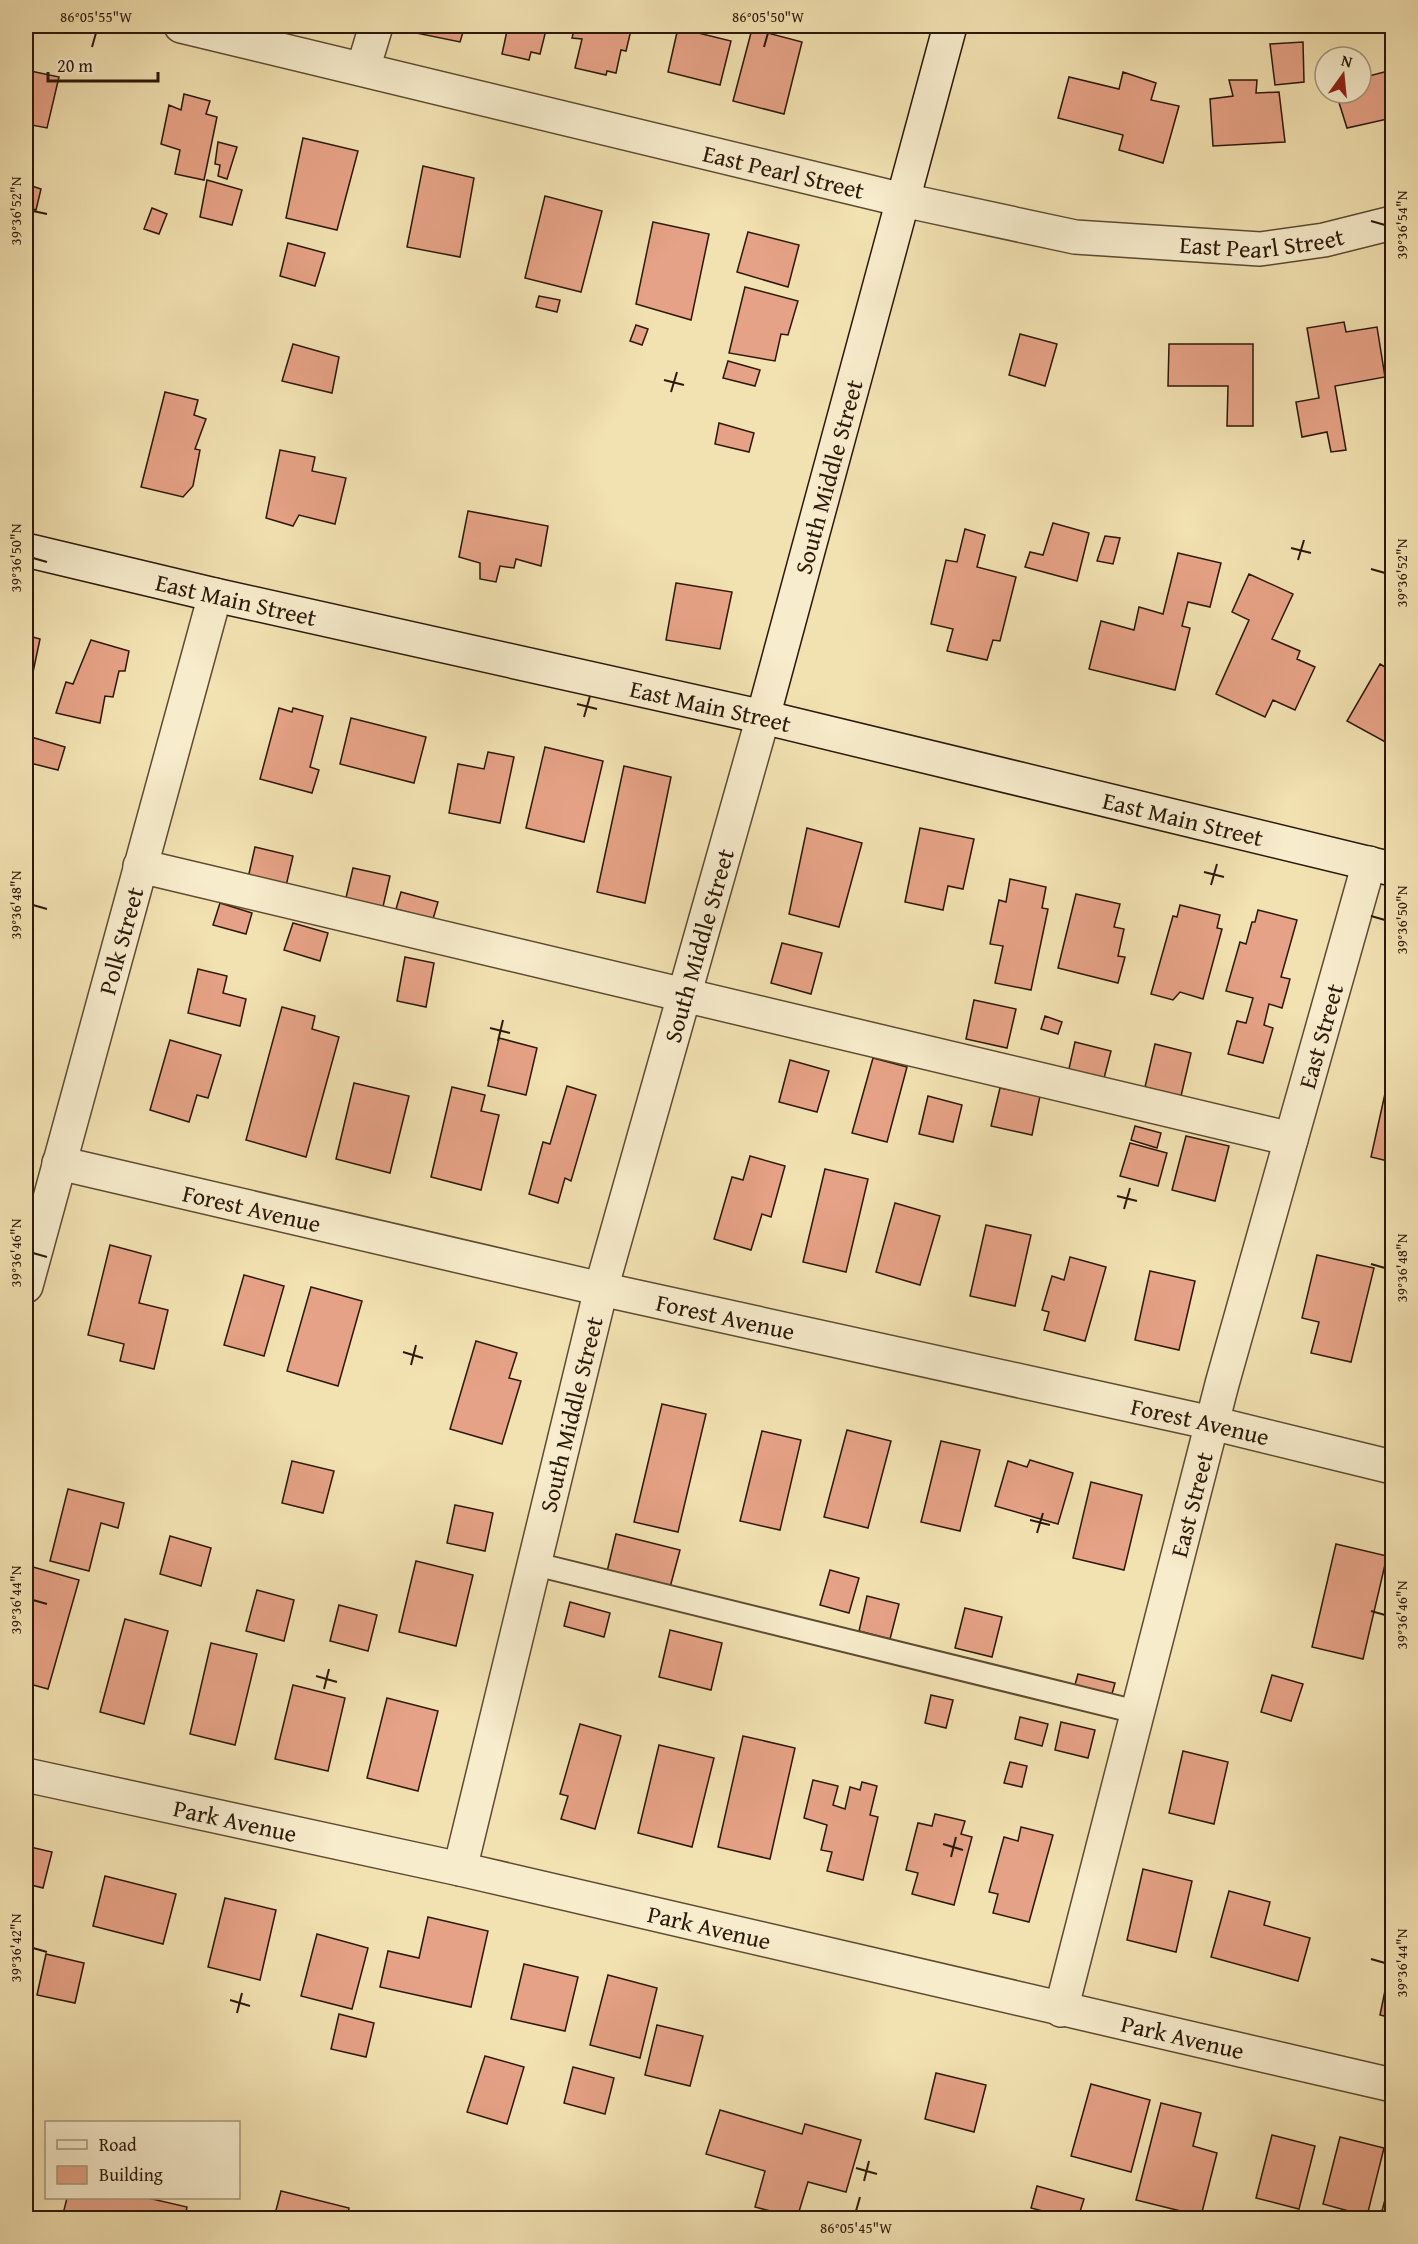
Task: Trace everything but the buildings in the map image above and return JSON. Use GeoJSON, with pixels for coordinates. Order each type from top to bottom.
{"type":"FeatureCollection","features":[{"type":"Feature","properties":{"kind":"street","name":"East Pearl Street"},"geometry":{"type":"LineString","coordinates":[[181,26],[903,200],[1075,237],[1260,249],[1324,240],[1392,223]]}},
{"type":"Feature","properties":{"kind":"street"},"geometry":{"type":"LineString","coordinates":[[363,69],[376,26]]}},
{"type":"Feature","properties":{"kind":"street","name":"South Middle Street"},"geometry":{"type":"LineString","coordinates":[[460,1869],[602,1289],[763,717],[950,26]]}},
{"type":"Feature","properties":{"kind":"street","name":"East Main Street"},"geometry":{"type":"LineString","coordinates":[[26,550],[214,595],[763,717],[1381,866]]}},
{"type":"Feature","properties":{"kind":"street","name":"Polk Street"},"geometry":{"type":"LineString","coordinates":[[26,1286],[214,595]]}},
{"type":"Feature","properties":{"kind":"street"},"geometry":{"type":"LineString","coordinates":[[140,866],[1291,1139]]}},
{"type":"Feature","properties":{"kind":"street","name":"East Street"},"geometry":{"type":"LineString","coordinates":[[1061,2010],[1212,1424],[1291,1139],[1381,866]]}},
{"type":"Feature","properties":{"kind":"street","name":"Forest Avenue"},"geometry":{"type":"LineString","coordinates":[[59,1163],[602,1289],[1212,1424],[1392,1467]]}},
{"type":"Feature","properties":{"kind":"street","name":"Park Avenue"},"geometry":{"type":"LineString","coordinates":[[26,1775],[460,1869],[1392,2085]]}},
{"type":"Feature","properties":{"kind":"lane"},"geometry":{"type":"LineString","coordinates":[[535,1563],[1137,1712]]}}]}
